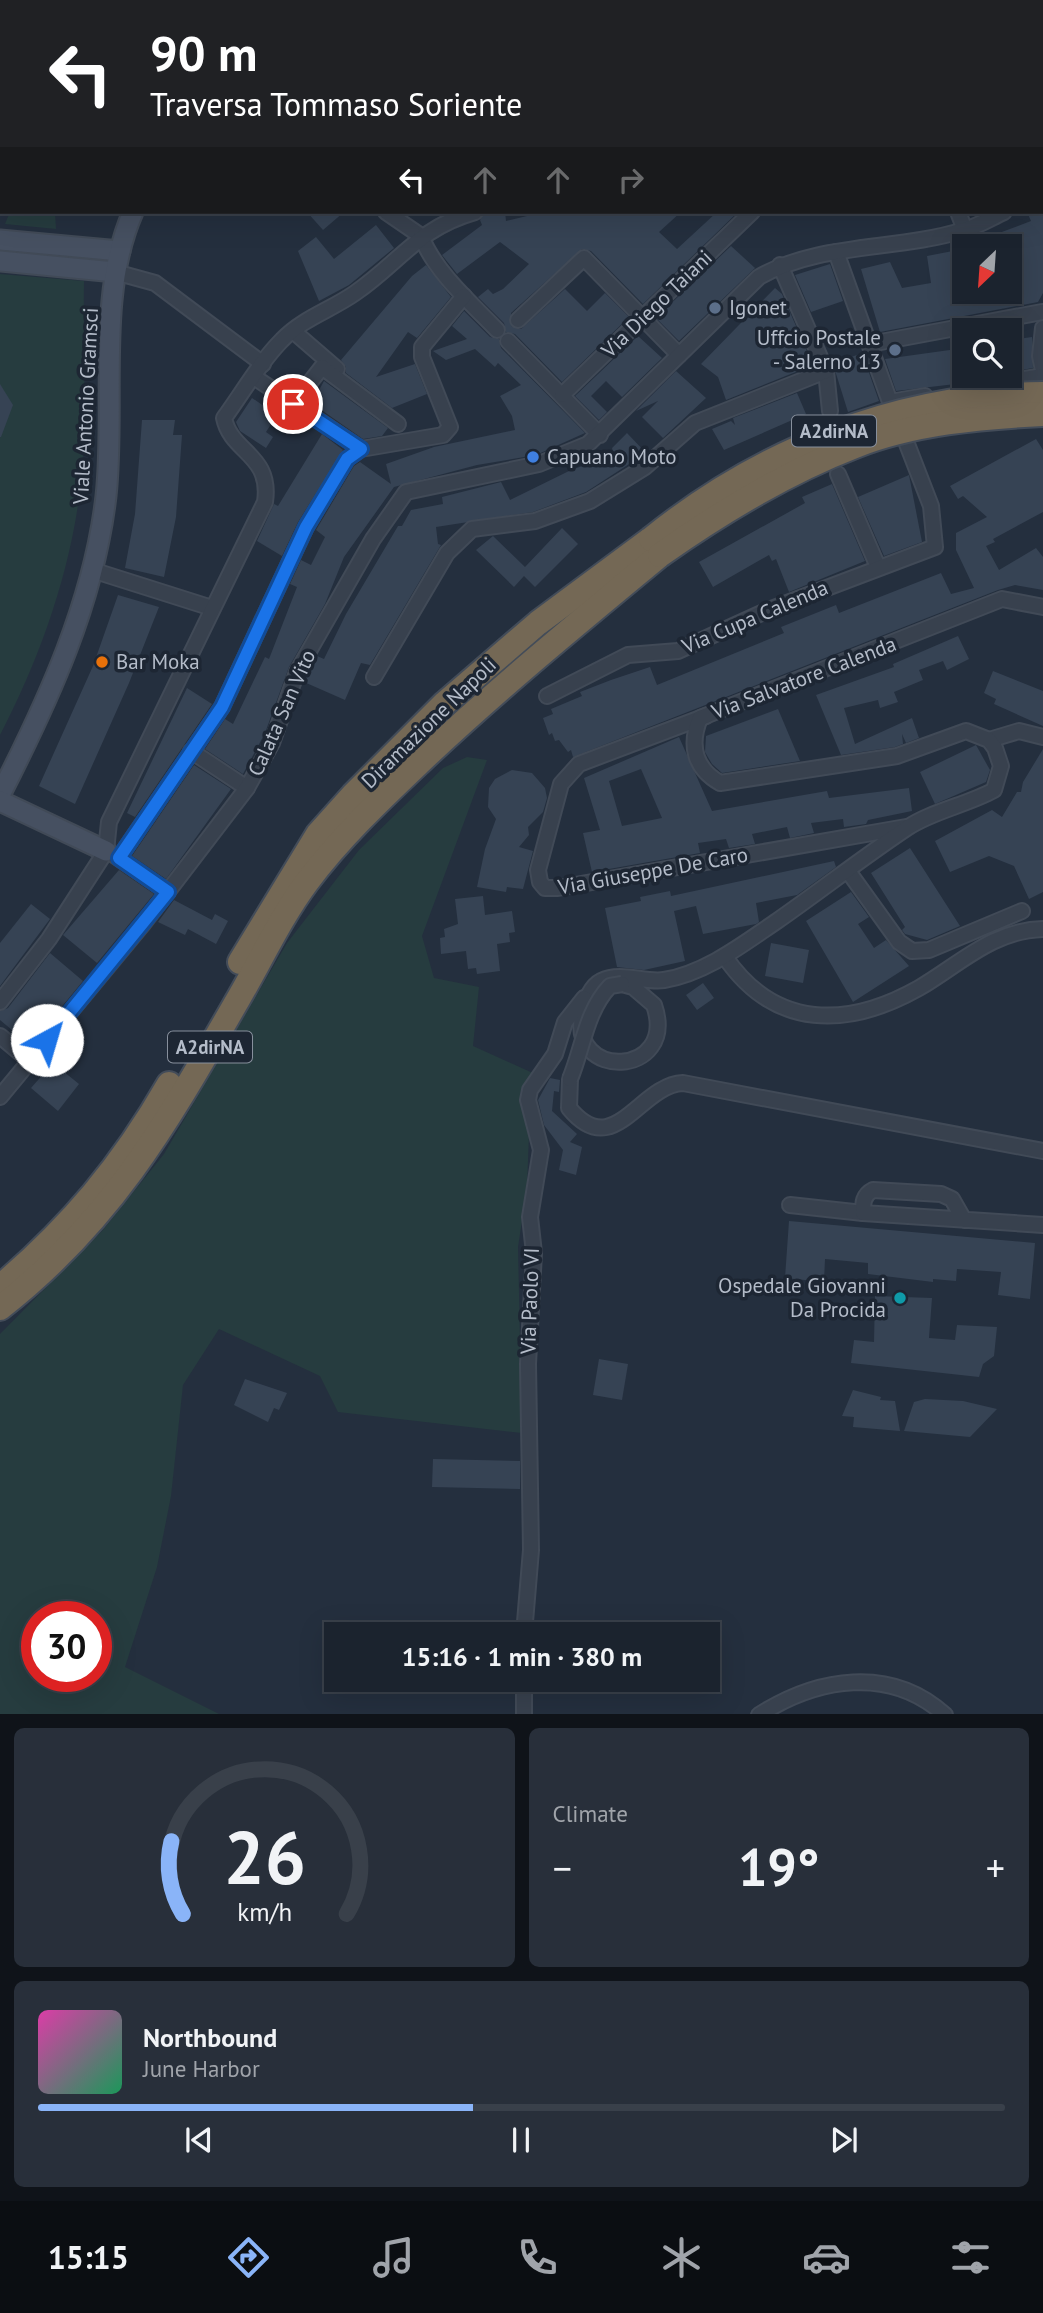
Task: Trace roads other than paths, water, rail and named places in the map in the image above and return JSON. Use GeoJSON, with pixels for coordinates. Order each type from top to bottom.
{"type":"FeatureCollection","features":[{"type":"Feature","properties":{"kind":"highway","name":"Diramazione Napoli"},"geometry":{"type":"LineString","coordinates":[[655,547],[681,515],[831,432],[866,421],[938,405],[991,397],[1043,394]]}},
{"type":"Feature","properties":{"kind":"highway","name":"Diramazione Napoli"},"geometry":{"type":"LineString","coordinates":[[0,1308],[55,1263],[113,1199],[171,1115],[305,885],[398,768],[445,703],[538,623],[655,547],[855,446],[934,426],[1043,414]]}},
{"type":"Feature","properties":{"kind":"highway","name":"Diramazione Napoli"},"geometry":{"type":"LineString","coordinates":[[0,1287],[65,1229],[100,1188],[156,1106],[260,924],[318,834],[398,768]]}},
{"type":"Feature","properties":{"kind":"main road","name":"Viale Antonio Gramsci"},"geometry":{"type":"LineString","coordinates":[[0,795],[57,674],[92,570],[103,520],[109,461],[115,272],[132,214]]}},
{"type":"Feature","properties":{"kind":"main road"},"geometry":{"type":"LineString","coordinates":[[0,240],[120,251]]}},
{"type":"Feature","properties":{"kind":"main road"},"geometry":{"type":"LineString","coordinates":[[0,261],[115,272]]}},
{"type":"Feature","properties":{"kind":"main road"},"geometry":{"type":"LineString","coordinates":[[0,801],[113,855]]}},
{"type":"Feature","properties":{"kind":"street"},"geometry":{"type":"LineString","coordinates":[[389,214],[421,236],[425,247],[464,296],[498,330]]}},
{"type":"Feature","properties":{"kind":"street"},"geometry":{"type":"LineString","coordinates":[[168,892],[113,855],[109,822],[265,502],[266,492],[258,463],[227,432],[225,418],[263,364],[293,331],[310,317],[355,293],[445,217],[463,214]]}},
{"type":"Feature","properties":{"kind":"street","name":"Via Diego Taiani"},"geometry":{"type":"LineString","coordinates":[[562,395],[750,214]]}},
{"type":"Feature","properties":{"kind":"street"},"geometry":{"type":"LineString","coordinates":[[959,214],[965,230]]}},
{"type":"Feature","properties":{"kind":"street"},"geometry":{"type":"LineString","coordinates":[[830,411],[826,371],[780,265],[836,252],[965,230],[1000,214]]}},
{"type":"Feature","properties":{"kind":"street"},"geometry":{"type":"LineString","coordinates":[[836,252],[890,401],[1043,376]]}},
{"type":"Feature","properties":{"kind":"street"},"geometry":{"type":"LineString","coordinates":[[518,320],[584,258],[679,355]]}},
{"type":"Feature","properties":{"kind":"street","name":"Calata San Vito"},"geometry":{"type":"LineString","coordinates":[[0,1097],[168,892],[247,788],[272,743],[297,672],[398,500],[406,492],[502,473],[560,457],[600,435],[759,277],[780,265]]}},
{"type":"Feature","properties":{"kind":"street"},"geometry":{"type":"LineString","coordinates":[[115,272],[145,279],[165,289],[263,364]]}},
{"type":"Feature","properties":{"kind":"street"},"geometry":{"type":"LineString","coordinates":[[0,1002],[222,707],[306,527],[347,459],[361,449],[443,435],[450,427],[422,357],[422,347],[464,296]]}},
{"type":"Feature","properties":{"kind":"street"},"geometry":{"type":"LineString","coordinates":[[870,344],[1043,312],[1043,320]]}},
{"type":"Feature","properties":{"kind":"street"},"geometry":{"type":"LineString","coordinates":[[1043,328],[1040,343],[1043,370]]}},
{"type":"Feature","properties":{"kind":"street"},"geometry":{"type":"LineString","coordinates":[[293,331],[396,418],[322,367],[293,404]]}},
{"type":"Feature","properties":{"kind":"street"},"geometry":{"type":"LineString","coordinates":[[508,341],[600,435]]}},
{"type":"Feature","properties":{"kind":"street"},"geometry":{"type":"LineString","coordinates":[[374,677],[447,554],[472,530],[535,520],[590,501],[645,467],[695,423],[826,371]]}},
{"type":"Feature","properties":{"kind":"street"},"geometry":{"type":"LineString","coordinates":[[254,377],[361,449]]}},
{"type":"Feature","properties":{"kind":"street","name":"Via Cupa Calenda"},"geometry":{"type":"LineString","coordinates":[[547,696],[628,655],[678,651],[765,611],[935,547],[931,506],[907,444]]}},
{"type":"Feature","properties":{"kind":"street"},"geometry":{"type":"LineString","coordinates":[[838,474],[878,567]]}},
{"type":"Feature","properties":{"kind":"street"},"geometry":{"type":"LineString","coordinates":[[92,570],[212,608]]}},
{"type":"Feature","properties":{"kind":"street","name":"Via Salvatore Calenda"},"geometry":{"type":"LineString","coordinates":[[1043,607],[1002,599],[700,718],[695,755],[704,772],[720,783],[897,756],[966,732],[989,740],[1019,731],[1043,737]]}},
{"type":"Feature","properties":{"kind":"street","name":"Via Giuseppe De Caro"},"geometry":{"type":"LineString","coordinates":[[710,714],[579,764],[567,775],[561,784],[538,870],[545,888],[558,888],[909,826]]}},
{"type":"Feature","properties":{"kind":"street"},"geometry":{"type":"LineString","coordinates":[[989,740],[1001,766],[994,790],[909,826],[725,957],[670,979],[653,981],[615,977],[601,981],[592,989],[585,1003],[581,1024],[585,1043],[593,1053],[614,1063],[625,1063],[648,1051],[658,1028],[654,1005],[633,987],[622,984],[610,986],[595,1005],[583,1049],[570,1079],[569,1108],[591,1126],[614,1126],[625,1120],[657,1090],[670,1084],[683,1083],[1043,1150]]}},
{"type":"Feature","properties":{"kind":"street"},"geometry":{"type":"LineString","coordinates":[[191,751],[247,788]]}},
{"type":"Feature","properties":{"kind":"street"},"geometry":{"type":"LineString","coordinates":[[848,871],[899,942],[912,951],[929,950],[1022,911]]}},
{"type":"Feature","properties":{"kind":"street"},"geometry":{"type":"LineString","coordinates":[[725,957],[736,973],[769,1000],[811,1016],[836,1016],[863,1012],[891,1002],[1002,935],[1043,929]]}},
{"type":"Feature","properties":{"kind":"street","name":"Via Paolo VI"},"geometry":{"type":"LineString","coordinates":[[525,1622],[531,1550],[528,1364],[534,1253],[530,1217],[541,1150],[528,1100],[530,1090],[555,1054],[565,1022],[592,989]]}},
{"type":"Feature","properties":{"kind":"street"},"geometry":{"type":"LineString","coordinates":[[0,1036],[30,1061]]}},
{"type":"Feature","properties":{"kind":"street"},"geometry":{"type":"LineString","coordinates":[[863,1213],[867,1193],[880,1190],[940,1194],[952,1199],[964,1220]]}},
{"type":"Feature","properties":{"kind":"street"},"geometry":{"type":"LineString","coordinates":[[790,1205],[863,1213],[1043,1225]]}},
{"type":"Feature","properties":{"kind":"street"},"geometry":{"type":"LineString","coordinates":[[759,1714],[805,1691],[852,1680],[880,1682],[917,1697],[945,1714]]}},
{"type":"Feature","properties":{"kind":"street"},"geometry":{"type":"LineString","coordinates":[[523,1714],[524,1692]]}},
{"type":"Feature","properties":{"kind":"place","name":"Igonet"},"geometry":{"type":"Point","coordinates":[715,308]}},
{"type":"Feature","properties":{"kind":"place","name":"Uffcio Postale - Salerno 13"},"geometry":{"type":"Point","coordinates":[895,350]}},
{"type":"Feature","properties":{"kind":"place","name":"Capuano Moto"},"geometry":{"type":"Point","coordinates":[533,457]}},
{"type":"Feature","properties":{"kind":"place","name":"Bar Moka"},"geometry":{"type":"Point","coordinates":[102,662]}},
{"type":"Feature","properties":{"kind":"place","name":"Ospedale Giovanni Da Procida"},"geometry":{"type":"Point","coordinates":[900,1298]}}]}
